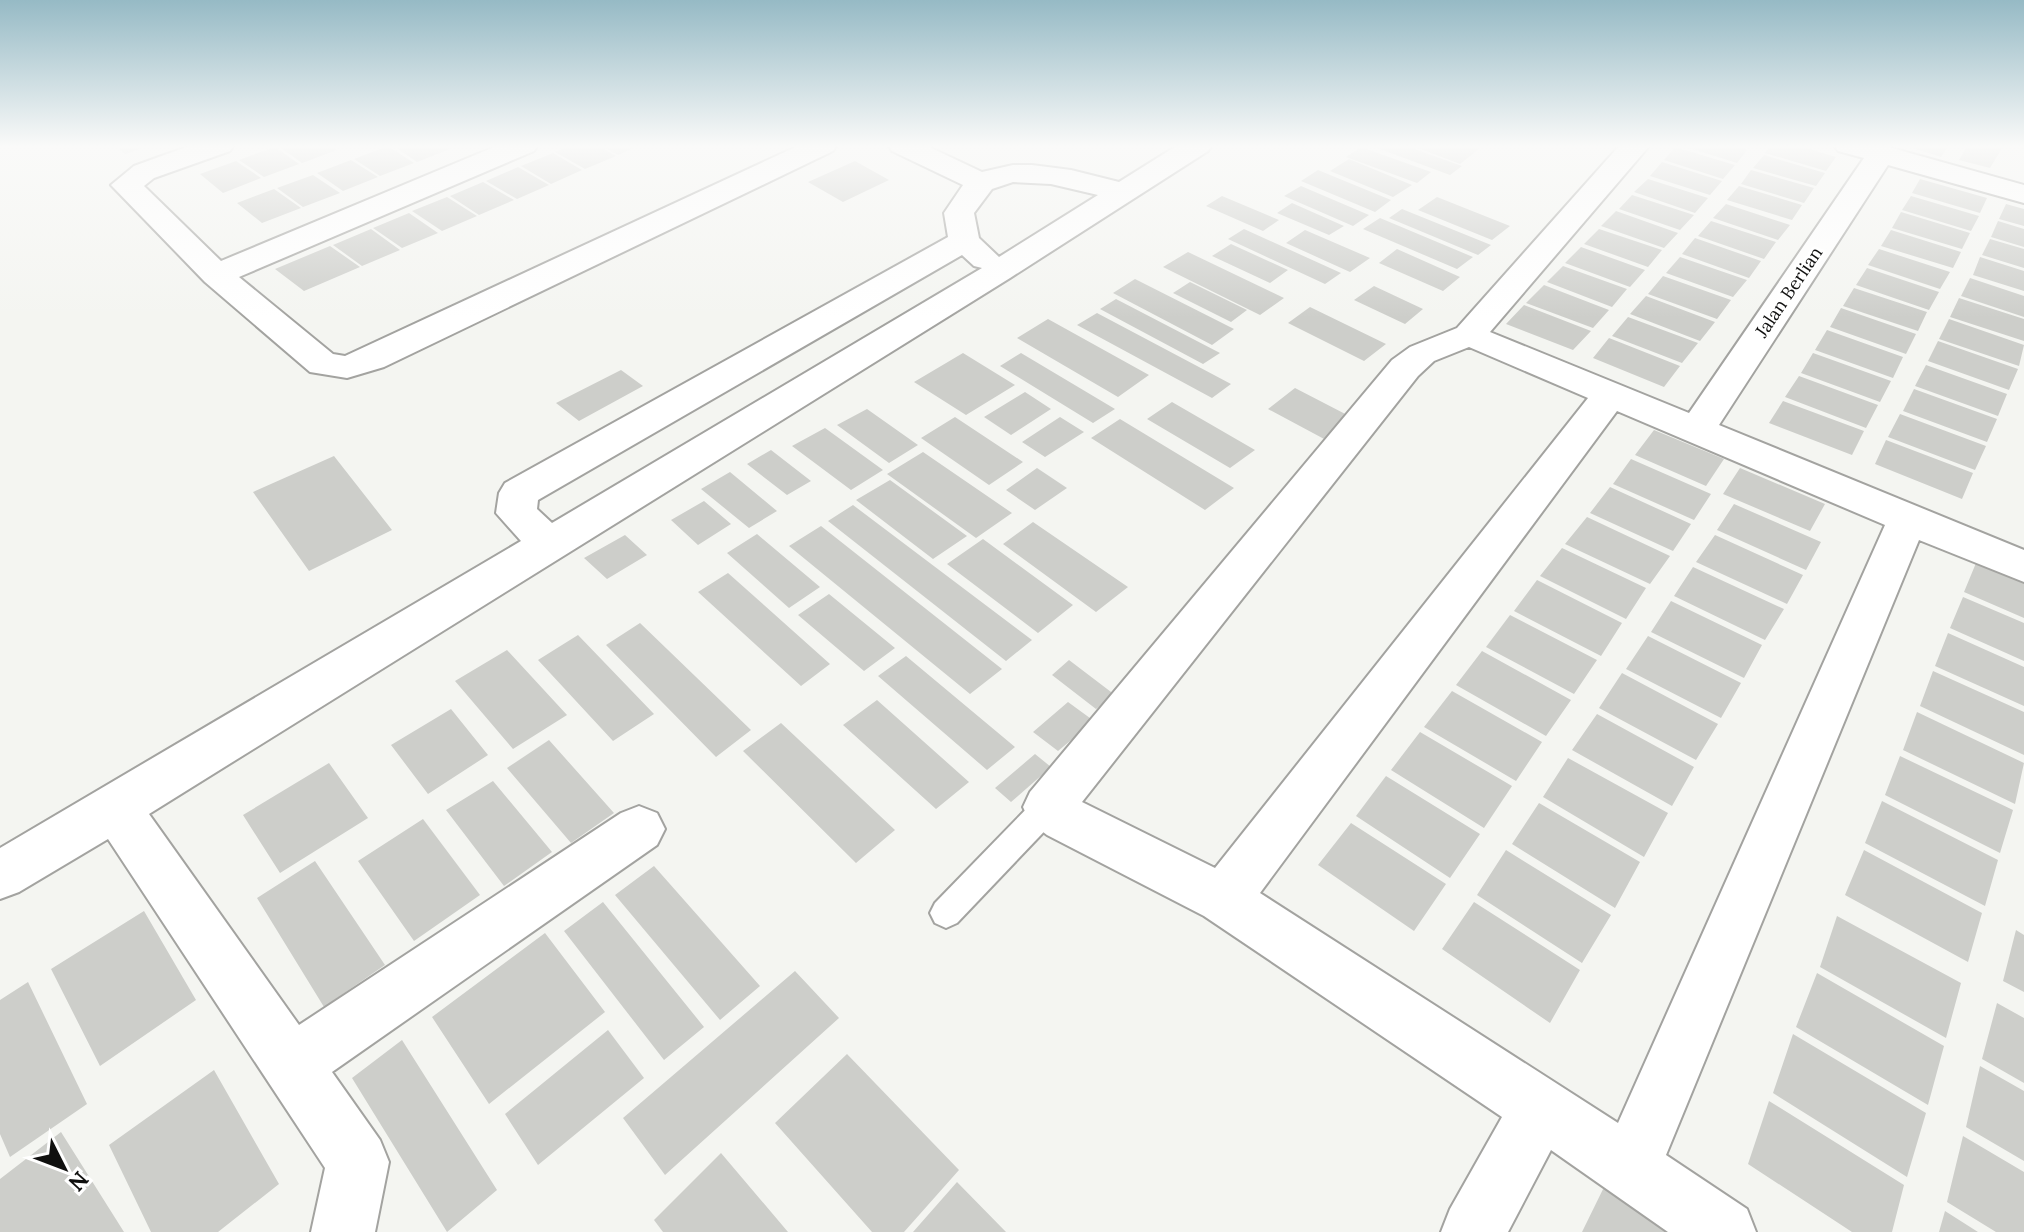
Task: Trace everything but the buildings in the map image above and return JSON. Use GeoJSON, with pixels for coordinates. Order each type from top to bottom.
{"type":"FeatureCollection","features":[{"type":"Feature","properties":{"kind":"street"},"geometry":{"type":"LineString","coordinates":[[143,202],[216,275],[323,364],[347,367],[372,359],[702,202]]}},
{"type":"Feature","properties":{"kind":"street"},"geometry":{"type":"LineString","coordinates":[[216,275],[388,202]]}},
{"type":"Feature","properties":{"kind":"street"},"geometry":{"type":"LineString","coordinates":[[967,202],[959,213],[964,241],[999,271]]}},
{"type":"Feature","properties":{"kind":"street"},"geometry":{"type":"LineString","coordinates":[[0,875],[116,808],[999,271],[1087,202]]}},
{"type":"Feature","properties":{"kind":"street"},"geometry":{"type":"LineString","coordinates":[[1585,202],[1469,335],[1422,354],[1405,368],[1048,807],[1065,819],[1223,899],[1541,1107],[1724,1232]]}},
{"type":"Feature","properties":{"kind":"street","name":"Jalan Berlian"},"geometry":{"type":"LineString","coordinates":[[1697,429],[1849,202]]}},
{"type":"Feature","properties":{"kind":"street"},"geometry":{"type":"LineString","coordinates":[[550,544],[516,513],[519,493],[964,241]]}},
{"type":"Feature","properties":{"kind":"street"},"geometry":{"type":"LineString","coordinates":[[1469,335],[2024,567]]}},
{"type":"Feature","properties":{"kind":"street"},"geometry":{"type":"LineString","coordinates":[[1223,899],[1611,393]]}},
{"type":"Feature","properties":{"kind":"street"},"geometry":{"type":"LineString","coordinates":[[1630,1167],[1907,520]]}},
{"type":"Feature","properties":{"kind":"street"},"geometry":{"type":"LineString","coordinates":[[116,808],[358,1162],[343,1232]]}},
{"type":"Feature","properties":{"kind":"street"},"geometry":{"type":"LineString","coordinates":[[292,1064],[639,829]]}},
{"type":"Feature","properties":{"kind":"street"},"geometry":{"type":"LineString","coordinates":[[1473,1232],[1541,1107]]}},
{"type":"Feature","properties":{"kind":"lane"},"geometry":{"type":"LineString","coordinates":[[946,913],[1048,807]]}}]}
